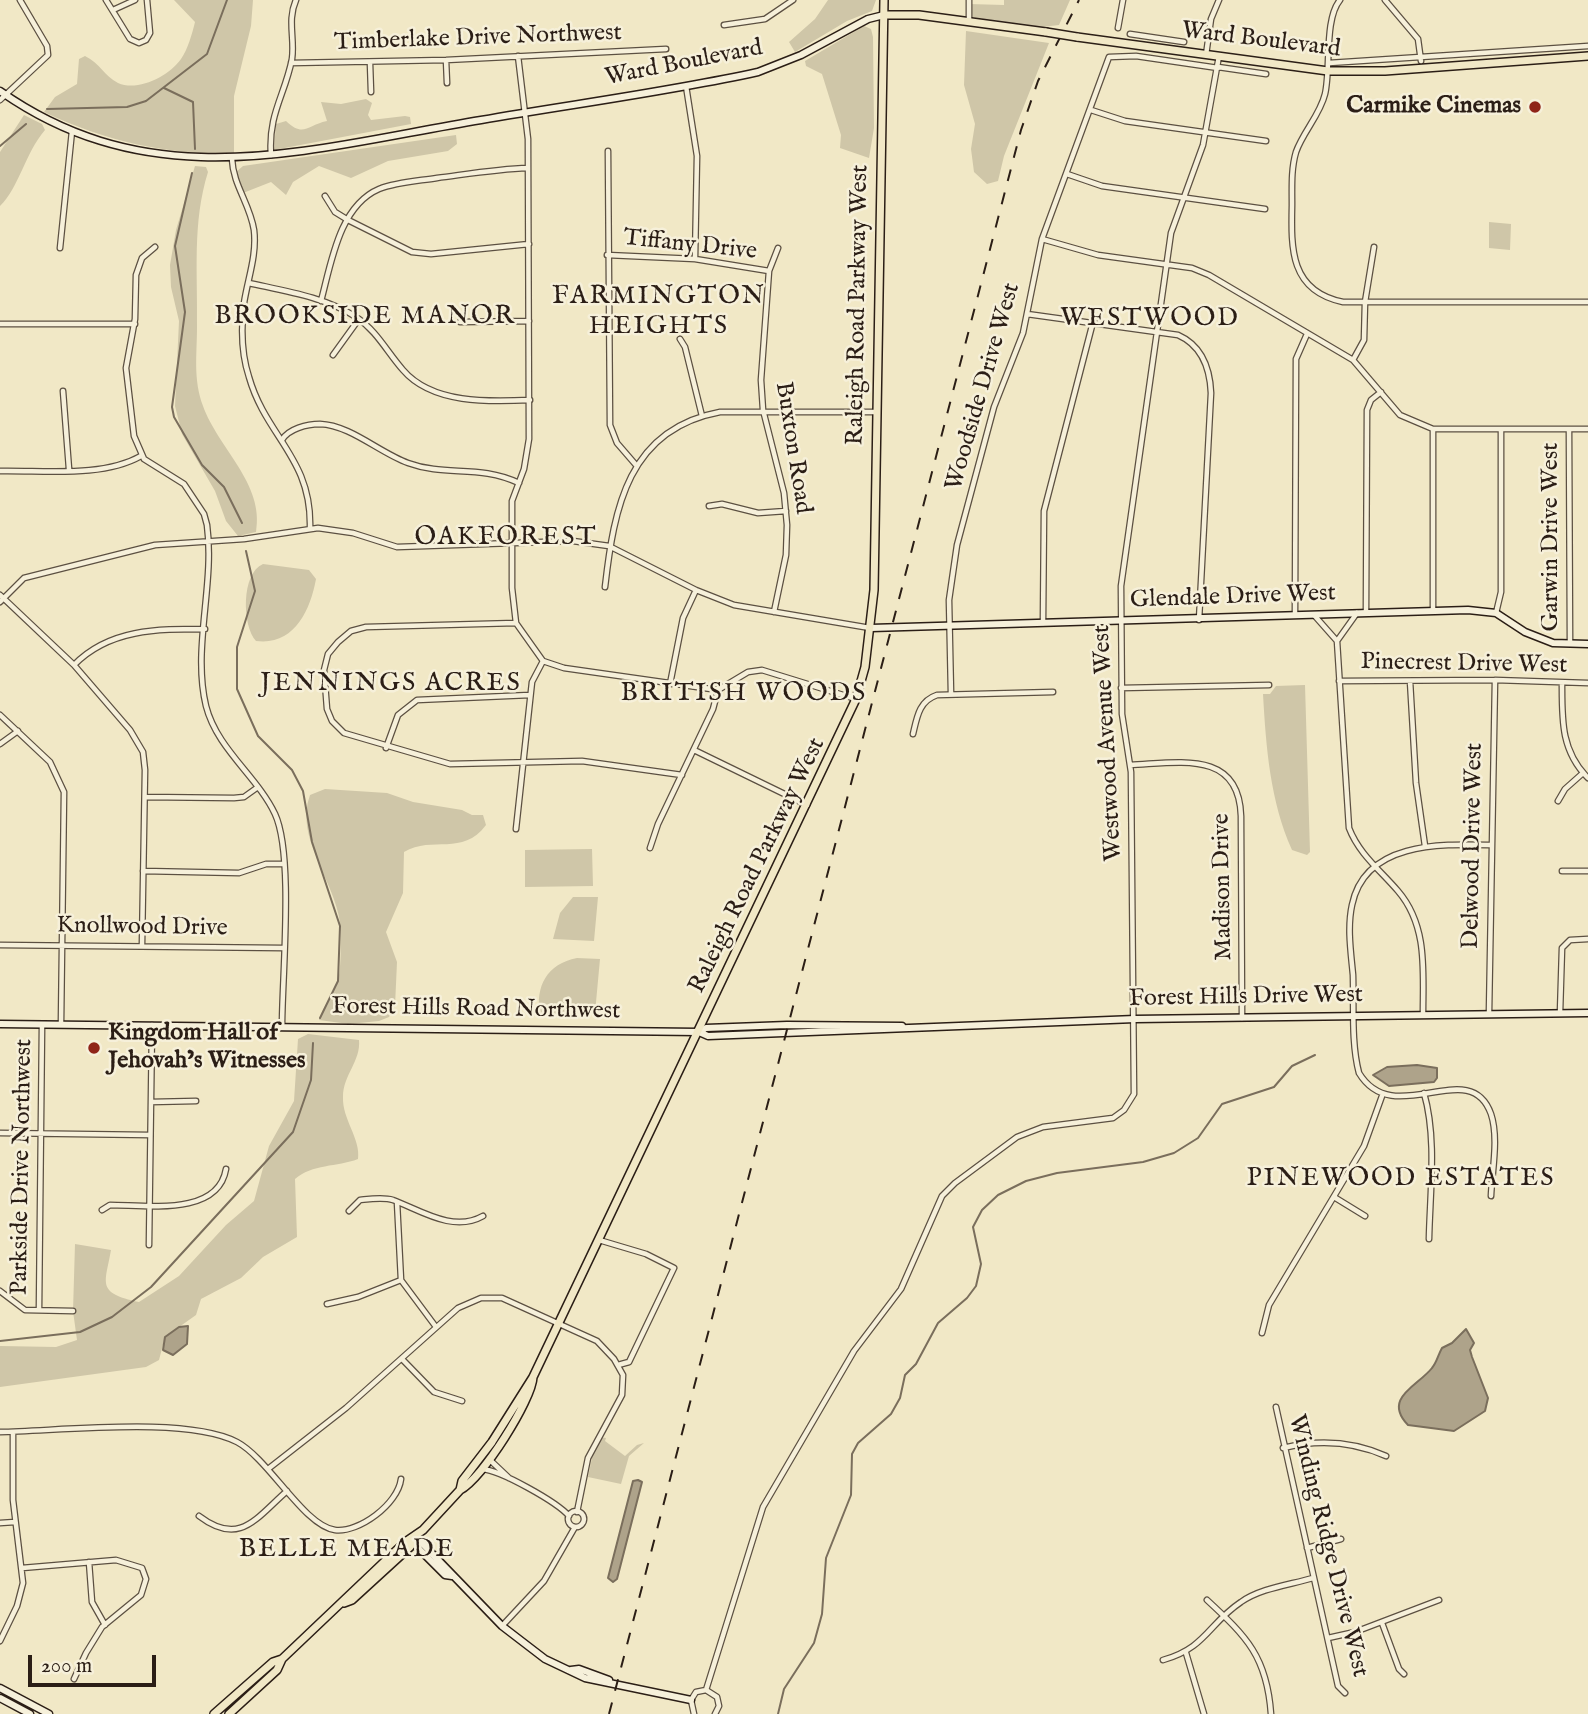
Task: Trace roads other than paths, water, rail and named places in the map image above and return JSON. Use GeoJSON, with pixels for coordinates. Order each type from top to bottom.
{"type":"FeatureCollection","features":[{"type":"Feature","properties":{"kind":"main road","name":"Raleigh Road Parkway West"},"geometry":{"type":"LineString","coordinates":[[460,1490],[462,1481],[492,1443],[533,1377],[808,806],[856,699],[871,628],[884,0]]}},
{"type":"Feature","properties":{"kind":"main road","name":"Ward Boulevard"},"geometry":{"type":"LineString","coordinates":[[2,95],[72,131],[155,154],[232,159],[271,156],[686,85],[774,67],[827,42],[855,25],[884,15],[919,15],[1206,55],[1328,67],[1422,68],[1588,56]]}},
{"type":"Feature","properties":{"kind":"main road","name":"Glendale Drive West"},"geometry":{"type":"LineString","coordinates":[[871,628],[1120,623],[1433,610],[1496,613],[1542,640],[1588,644]]}},
{"type":"Feature","properties":{"kind":"main road","name":"Forest Hills Drive West"},"geometry":{"type":"LineString","coordinates":[[699,1032],[708,1037],[894,1030],[904,1026],[1135,1019],[1588,1013]]}},
{"type":"Feature","properties":{"kind":"main road","name":"Forest Hills Road Northwest"},"geometry":{"type":"LineString","coordinates":[[0,1024],[699,1032]]}},
{"type":"Feature","properties":{"kind":"main road","name":"Raleigh Road Parkway West"},"geometry":{"type":"LineString","coordinates":[[214,1714],[274,1662],[282,1659],[343,1603],[352,1600],[460,1490],[468,1486],[489,1459],[528,1395],[533,1377]]}},
{"type":"Feature","properties":{"kind":"main road"},"geometry":{"type":"LineString","coordinates":[[413,1539],[445,1575],[452,1576],[502,1626],[545,1659],[571,1670],[584,1671],[612,1681],[691,1700]]}},
{"type":"Feature","properties":{"kind":"main road","name":"Raleigh Road Parkway West"},"geometry":{"type":"LineString","coordinates":[[229,1714],[277,1670],[282,1659]]}},
{"type":"Feature","properties":{"kind":"main road"},"geometry":{"type":"LineString","coordinates":[[0,1688],[49,1714]]}},
{"type":"Feature","properties":{"kind":"main road"},"geometry":{"type":"LineString","coordinates":[[0,1698],[30,1714]]}},
{"type":"Feature","properties":{"kind":"street"},"geometry":{"type":"LineString","coordinates":[[2,95],[48,55],[47,46],[20,0]]}},
{"type":"Feature","properties":{"kind":"street"},"geometry":{"type":"LineString","coordinates":[[106,0],[131,39],[139,43],[149,36],[147,0]]}},
{"type":"Feature","properties":{"kind":"street"},"geometry":{"type":"LineString","coordinates":[[113,10],[135,0]]}},
{"type":"Feature","properties":{"kind":"street"},"geometry":{"type":"LineString","coordinates":[[271,156],[272,120],[291,63],[291,20],[296,0]]}},
{"type":"Feature","properties":{"kind":"street"},"geometry":{"type":"LineString","coordinates":[[724,25],[765,19],[793,0]]}},
{"type":"Feature","properties":{"kind":"street"},"geometry":{"type":"LineString","coordinates":[[969,0],[969,22]]}},
{"type":"Feature","properties":{"kind":"street"},"geometry":{"type":"LineString","coordinates":[[1118,28],[1122,0]]}},
{"type":"Feature","properties":{"kind":"street"},"geometry":{"type":"LineString","coordinates":[[1206,55],[1211,19],[1219,0]]}},
{"type":"Feature","properties":{"kind":"street"},"geometry":{"type":"LineString","coordinates":[[1340,0],[1332,17],[1324,98],[1295,156],[1292,250],[1300,274],[1318,292],[1335,300],[1588,302]]}},
{"type":"Feature","properties":{"kind":"street"},"geometry":{"type":"LineString","coordinates":[[1385,0],[1418,38],[1422,68]]}},
{"type":"Feature","properties":{"kind":"street"},"geometry":{"type":"LineString","coordinates":[[1130,34],[1184,42]]}},
{"type":"Feature","properties":{"kind":"street"},"geometry":{"type":"LineString","coordinates":[[1163,49],[1164,40]]}},
{"type":"Feature","properties":{"kind":"street"},"geometry":{"type":"LineString","coordinates":[[1328,67],[1588,46]]}},
{"type":"Feature","properties":{"kind":"street","name":"Timberlake Drive Northwest"},"geometry":{"type":"LineString","coordinates":[[291,63],[446,61],[666,49]]}},
{"type":"Feature","properties":{"kind":"street","name":"Woodside Drive West"},"geometry":{"type":"LineString","coordinates":[[951,694],[950,588],[957,545],[994,407],[1013,361],[1027,314],[1042,239],[1109,57],[1136,55],[1218,67]]}},
{"type":"Feature","properties":{"kind":"street"},"geometry":{"type":"LineString","coordinates":[[518,56],[528,169],[530,400],[528,453],[512,501],[510,543],[516,624],[543,661],[564,668],[718,690],[748,672],[762,670],[856,699]]}},
{"type":"Feature","properties":{"kind":"street","name":"Westwood Avenue West"},"geometry":{"type":"LineString","coordinates":[[706,1689],[763,1507],[848,1361],[901,1289],[939,1201],[955,1182],[1025,1134],[1043,1127],[1104,1121],[1125,1110],[1135,1088],[1130,765],[1124,734],[1121,688],[1121,586],[1171,233],[1206,132],[1219,56]]}},
{"type":"Feature","properties":{"kind":"street"},"geometry":{"type":"LineString","coordinates":[[446,61],[447,83]]}},
{"type":"Feature","properties":{"kind":"street"},"geometry":{"type":"LineString","coordinates":[[370,63],[372,93]]}},
{"type":"Feature","properties":{"kind":"street"},"geometry":{"type":"LineString","coordinates":[[1218,67],[1266,74]]}},
{"type":"Feature","properties":{"kind":"street"},"geometry":{"type":"LineString","coordinates":[[686,85],[698,156],[695,259]]}},
{"type":"Feature","properties":{"kind":"street"},"geometry":{"type":"LineString","coordinates":[[1091,110],[1125,121],[1266,141]]}},
{"type":"Feature","properties":{"kind":"street"},"geometry":{"type":"LineString","coordinates":[[60,248],[72,131]]}},
{"type":"Feature","properties":{"kind":"street"},"geometry":{"type":"LineString","coordinates":[[608,151],[610,425],[617,443],[636,465]]}},
{"type":"Feature","properties":{"kind":"street"},"geometry":{"type":"LineString","coordinates":[[232,159],[234,177],[249,209],[254,231],[242,319],[245,365],[256,398],[304,477],[310,500],[310,528]]}},
{"type":"Feature","properties":{"kind":"street"},"geometry":{"type":"LineString","coordinates":[[321,301],[333,255],[348,220],[372,193],[390,186],[487,170],[528,169]]}},
{"type":"Feature","properties":{"kind":"street"},"geometry":{"type":"LineString","coordinates":[[1067,174],[1102,186],[1265,209]]}},
{"type":"Feature","properties":{"kind":"street"},"geometry":{"type":"LineString","coordinates":[[325,196],[335,212],[407,250],[422,253],[529,244]]}},
{"type":"Feature","properties":{"kind":"street"},"geometry":{"type":"LineString","coordinates":[[1042,239],[1098,254],[1166,264],[1209,275],[1353,360],[1400,415],[1433,429],[1588,429]]}},
{"type":"Feature","properties":{"kind":"street"},"geometry":{"type":"LineString","coordinates":[[155,247],[142,258],[137,270],[135,324],[127,368],[134,436],[141,456],[178,479],[204,514],[208,540],[202,673],[207,708],[221,738],[258,787],[279,824],[284,864],[282,1027]]}},
{"type":"Feature","properties":{"kind":"street"},"geometry":{"type":"LineString","coordinates":[[1353,360],[1364,340],[1365,302],[1374,247]]}},
{"type":"Feature","properties":{"kind":"street","name":"Buxton Road"},"geometry":{"type":"LineString","coordinates":[[774,612],[786,555],[786,511],[763,410],[762,363],[769,271],[778,248]]}},
{"type":"Feature","properties":{"kind":"street","name":"Tiffany Drive"},"geometry":{"type":"LineString","coordinates":[[607,255],[695,259],[769,271]]}},
{"type":"Feature","properties":{"kind":"street"},"geometry":{"type":"LineString","coordinates":[[249,283],[321,301],[359,319],[379,338],[414,380],[453,397],[475,401],[530,400]]}},
{"type":"Feature","properties":{"kind":"street"},"geometry":{"type":"LineString","coordinates":[[1027,314],[1157,331],[1186,339],[1199,351],[1210,375],[1199,620]]}},
{"type":"Feature","properties":{"kind":"street"},"geometry":{"type":"LineString","coordinates":[[333,355],[359,319]]}},
{"type":"Feature","properties":{"kind":"street"},"geometry":{"type":"LineString","coordinates":[[460,322],[530,321]]}},
{"type":"Feature","properties":{"kind":"street"},"geometry":{"type":"LineString","coordinates":[[1043,624],[1044,511],[1093,322]]}},
{"type":"Feature","properties":{"kind":"street"},"geometry":{"type":"LineString","coordinates":[[0,324],[135,324]]}},
{"type":"Feature","properties":{"kind":"street"},"geometry":{"type":"LineString","coordinates":[[1295,614],[1296,359],[1307,333]]}},
{"type":"Feature","properties":{"kind":"street"},"geometry":{"type":"LineString","coordinates":[[680,339],[702,416]]}},
{"type":"Feature","properties":{"kind":"street"},"geometry":{"type":"LineString","coordinates":[[62,391],[69,469]]}},
{"type":"Feature","properties":{"kind":"street"},"geometry":{"type":"LineString","coordinates":[[1366,612],[1367,410],[1371,400],[1381,392]]}},
{"type":"Feature","properties":{"kind":"street"},"geometry":{"type":"LineString","coordinates":[[605,587],[609,546],[618,506],[636,465],[662,438],[702,416],[763,410],[876,412]]}},
{"type":"Feature","properties":{"kind":"street"},"geometry":{"type":"LineString","coordinates":[[282,440],[286,434],[303,426],[323,424],[417,466],[484,471],[519,483]]}},
{"type":"Feature","properties":{"kind":"street"},"geometry":{"type":"LineString","coordinates":[[1433,429],[1433,610]]}},
{"type":"Feature","properties":{"kind":"street","name":"Garwin Drive West"},"geometry":{"type":"LineString","coordinates":[[1569,429],[1570,644]]}},
{"type":"Feature","properties":{"kind":"street"},"geometry":{"type":"LineString","coordinates":[[1496,613],[1502,592],[1501,430]]}},
{"type":"Feature","properties":{"kind":"street"},"geometry":{"type":"LineString","coordinates":[[0,471],[118,466],[141,456]]}},
{"type":"Feature","properties":{"kind":"street"},"geometry":{"type":"LineString","coordinates":[[709,506],[722,504],[758,513],[786,511]]}},
{"type":"Feature","properties":{"kind":"street"},"geometry":{"type":"LineString","coordinates":[[142,946],[145,757],[140,744],[74,665],[1,599],[20,581],[30,576],[155,545],[244,539],[310,528],[353,533],[397,547],[573,541],[609,546],[696,590],[734,604],[871,628]]}},
{"type":"Feature","properties":{"kind":"street"},"geometry":{"type":"LineString","coordinates":[[670,684],[683,618],[696,590]]}},
{"type":"Feature","properties":{"kind":"street"},"geometry":{"type":"LineString","coordinates":[[1357,612],[1337,641],[1347,818],[1354,841],[1403,897],[1419,928],[1423,951],[1423,1015]]}},
{"type":"Feature","properties":{"kind":"street"},"geometry":{"type":"LineString","coordinates":[[1313,614],[1337,641]]}},
{"type":"Feature","properties":{"kind":"street"},"geometry":{"type":"LineString","coordinates":[[516,624],[366,627],[351,631],[328,654],[324,670],[324,694],[330,718],[346,734],[386,748],[450,764],[582,761],[682,775]]}},
{"type":"Feature","properties":{"kind":"street"},"geometry":{"type":"LineString","coordinates":[[74,665],[94,646],[110,639],[146,631],[205,629]]}},
{"type":"Feature","properties":{"kind":"street"},"geometry":{"type":"LineString","coordinates":[[516,828],[530,695],[533,677],[543,661]]}},
{"type":"Feature","properties":{"kind":"street","name":"Pinecrest Drive West"},"geometry":{"type":"LineString","coordinates":[[1339,681],[1495,680],[1588,683]]}},
{"type":"Feature","properties":{"kind":"street","name":"Delwood Drive West"},"geometry":{"type":"LineString","coordinates":[[1489,1013],[1495,680]]}},
{"type":"Feature","properties":{"kind":"street"},"geometry":{"type":"LineString","coordinates":[[1410,681],[1416,783],[1425,846]]}},
{"type":"Feature","properties":{"kind":"street"},"geometry":{"type":"LineString","coordinates":[[1562,684],[1562,729],[1566,745],[1588,778]]}},
{"type":"Feature","properties":{"kind":"street"},"geometry":{"type":"LineString","coordinates":[[1121,688],[1269,685]]}},
{"type":"Feature","properties":{"kind":"street"},"geometry":{"type":"LineString","coordinates":[[650,848],[651,838],[713,709],[718,690]]}},
{"type":"Feature","properties":{"kind":"street"},"geometry":{"type":"LineString","coordinates":[[913,734],[924,703],[937,695],[1053,692]]}},
{"type":"Feature","properties":{"kind":"street"},"geometry":{"type":"LineString","coordinates":[[386,748],[398,715],[417,700],[530,695]]}},
{"type":"Feature","properties":{"kind":"street","name":"Parkside Drive Northwest"},"geometry":{"type":"LineString","coordinates":[[0,715],[50,762],[64,792],[61,1024]]}},
{"type":"Feature","properties":{"kind":"street"},"geometry":{"type":"LineString","coordinates":[[0,744],[18,732]]}},
{"type":"Feature","properties":{"kind":"street"},"geometry":{"type":"LineString","coordinates":[[694,750],[808,806]]}},
{"type":"Feature","properties":{"kind":"street","name":"Madison Drive"},"geometry":{"type":"LineString","coordinates":[[1130,765],[1206,764],[1226,774],[1238,791],[1241,816],[1242,1018]]}},
{"type":"Feature","properties":{"kind":"street"},"geometry":{"type":"LineString","coordinates":[[1558,801],[1565,789],[1583,773]]}},
{"type":"Feature","properties":{"kind":"street"},"geometry":{"type":"LineString","coordinates":[[145,797],[234,799],[244,797],[258,787]]}},
{"type":"Feature","properties":{"kind":"street"},"geometry":{"type":"LineString","coordinates":[[1491,1196],[1493,1130],[1491,1114],[1484,1102],[1472,1093],[1452,1089],[1382,1096],[1366,1084],[1359,1073],[1354,1015],[1351,906],[1356,891],[1376,867],[1393,855],[1425,846],[1492,845]]}},
{"type":"Feature","properties":{"kind":"street"},"geometry":{"type":"LineString","coordinates":[[143,871],[239,873],[266,864],[284,864]]}},
{"type":"Feature","properties":{"kind":"street"},"geometry":{"type":"LineString","coordinates":[[1563,871],[1588,871]]}},
{"type":"Feature","properties":{"kind":"street"},"geometry":{"type":"LineString","coordinates":[[1560,1013],[1562,948],[1570,940],[1588,940]]}},
{"type":"Feature","properties":{"kind":"street","name":"Knollwood Drive"},"geometry":{"type":"LineString","coordinates":[[0,945],[283,948]]}},
{"type":"Feature","properties":{"kind":"street","name":"Parkside Drive Northwest"},"geometry":{"type":"LineString","coordinates":[[38,1310],[42,1024]]}},
{"type":"Feature","properties":{"kind":"street"},"geometry":{"type":"LineString","coordinates":[[149,1245],[152,1026]]}},
{"type":"Feature","properties":{"kind":"street"},"geometry":{"type":"LineString","coordinates":[[1424,1093],[1429,1111],[1429,1238]]}},
{"type":"Feature","properties":{"kind":"street"},"geometry":{"type":"LineString","coordinates":[[1262,1333],[1269,1305],[1364,1146],[1382,1096]]}},
{"type":"Feature","properties":{"kind":"street"},"geometry":{"type":"LineString","coordinates":[[151,1102],[196,1101]]}},
{"type":"Feature","properties":{"kind":"street"},"geometry":{"type":"LineString","coordinates":[[0,1133],[150,1135]]}},
{"type":"Feature","properties":{"kind":"street"},"geometry":{"type":"LineString","coordinates":[[102,1210],[110,1205],[189,1205],[201,1202],[225,1176],[226,1169]]}},
{"type":"Feature","properties":{"kind":"street"},"geometry":{"type":"LineString","coordinates":[[1334,1197],[1366,1216]]}},
{"type":"Feature","properties":{"kind":"street"},"geometry":{"type":"LineString","coordinates":[[349,1211],[359,1200],[388,1199],[439,1220],[475,1221],[483,1216]]}},
{"type":"Feature","properties":{"kind":"street"},"geometry":{"type":"LineString","coordinates":[[397,1202],[401,1280],[436,1327]]}},
{"type":"Feature","properties":{"kind":"street"},"geometry":{"type":"LineString","coordinates":[[599,1240],[612,1247],[646,1254],[674,1268],[629,1362],[618,1365]]}},
{"type":"Feature","properties":{"kind":"street"},"geometry":{"type":"LineString","coordinates":[[327,1304],[358,1297],[401,1280]]}},
{"type":"Feature","properties":{"kind":"street"},"geometry":{"type":"LineString","coordinates":[[0,1291],[19,1307],[73,1311]]}},
{"type":"Feature","properties":{"kind":"street"},"geometry":{"type":"LineString","coordinates":[[268,1469],[346,1408],[463,1305],[494,1298],[513,1300],[597,1341],[618,1365],[624,1382],[622,1395],[588,1458],[578,1512],[583,1521],[575,1527],[544,1581],[502,1626]]}},
{"type":"Feature","properties":{"kind":"street"},"geometry":{"type":"LineString","coordinates":[[401,1359],[434,1392],[462,1401]]}},
{"type":"Feature","properties":{"kind":"street","name":"Winding Ridge Drive West"},"geometry":{"type":"LineString","coordinates":[[1276,1407],[1338,1686],[1345,1693]]}},
{"type":"Feature","properties":{"kind":"street"},"geometry":{"type":"LineString","coordinates":[[0,1432],[199,1429],[239,1443],[325,1527],[348,1530],[365,1522],[389,1502],[400,1486],[401,1479]]}},
{"type":"Feature","properties":{"kind":"street"},"geometry":{"type":"LineString","coordinates":[[0,1641],[20,1598],[22,1568],[15,1522],[13,1432]]}},
{"type":"Feature","properties":{"kind":"street"},"geometry":{"type":"LineString","coordinates":[[1283,1448],[1317,1441],[1359,1446],[1386,1456]]}},
{"type":"Feature","properties":{"kind":"street"},"geometry":{"type":"LineString","coordinates":[[489,1459],[510,1478]]}},
{"type":"Feature","properties":{"kind":"street"},"geometry":{"type":"LineString","coordinates":[[481,1469],[491,1469],[510,1478],[569,1516]]}},
{"type":"Feature","properties":{"kind":"street"},"geometry":{"type":"LineString","coordinates":[[199,1516],[220,1530],[239,1529],[249,1524],[287,1491]]}},
{"type":"Feature","properties":{"kind":"street"},"geometry":{"type":"LineString","coordinates":[[569,1516],[578,1512]]}},
{"type":"Feature","properties":{"kind":"street"},"geometry":{"type":"LineString","coordinates":[[569,1516],[569,1523],[575,1527]]}},
{"type":"Feature","properties":{"kind":"street"},"geometry":{"type":"LineString","coordinates":[[0,1523],[15,1522]]}},
{"type":"Feature","properties":{"kind":"street"},"geometry":{"type":"LineString","coordinates":[[1307,1548],[1341,1539]]}},
{"type":"Feature","properties":{"kind":"street"},"geometry":{"type":"LineString","coordinates":[[22,1568],[126,1561],[142,1568],[145,1588],[141,1595],[105,1625],[86,1653],[74,1679]]}},
{"type":"Feature","properties":{"kind":"street"},"geometry":{"type":"LineString","coordinates":[[89,1562],[92,1602],[105,1625]]}},
{"type":"Feature","properties":{"kind":"street"},"geometry":{"type":"LineString","coordinates":[[1163,1660],[1186,1653],[1224,1616],[1254,1594],[1313,1578]]}},
{"type":"Feature","properties":{"kind":"street"},"geometry":{"type":"LineString","coordinates":[[1207,1600],[1249,1640],[1266,1675],[1271,1714]]}},
{"type":"Feature","properties":{"kind":"street"},"geometry":{"type":"LineString","coordinates":[[1328,1638],[1382,1623],[1439,1600]]}},
{"type":"Feature","properties":{"kind":"street"},"geometry":{"type":"LineString","coordinates":[[1382,1623],[1399,1670],[1404,1674]]}},
{"type":"Feature","properties":{"kind":"street"},"geometry":{"type":"LineString","coordinates":[[1186,1653],[1204,1714]]}},
{"type":"Feature","properties":{"kind":"street"},"geometry":{"type":"LineString","coordinates":[[694,1714],[691,1700],[696,1692],[706,1689],[718,1697],[719,1706],[715,1714]]}},
{"type":"Feature","properties":{"kind":"waterway"},"geometry":{"type":"LineString","coordinates":[[47,109],[127,107],[146,101],[207,54],[227,0]]}},
{"type":"Feature","properties":{"kind":"waterway"},"geometry":{"type":"LineString","coordinates":[[164,88],[193,102],[195,149]]}},
{"type":"Feature","properties":{"kind":"waterway"},"geometry":{"type":"LineString","coordinates":[[0,146],[26,124]]}},
{"type":"Feature","properties":{"kind":"waterway"},"geometry":{"type":"LineString","coordinates":[[192,173],[175,246],[185,312],[172,407],[174,417],[202,465],[224,487],[242,523]]}},
{"type":"Feature","properties":{"kind":"waterway"},"geometry":{"type":"LineString","coordinates":[[246,551],[255,591],[237,647],[237,689],[258,736],[292,770],[303,791],[312,842],[340,926],[338,981],[320,1018]]}},
{"type":"Feature","properties":{"kind":"waterway"},"geometry":{"type":"LineString","coordinates":[[0,1341],[80,1332],[112,1317],[151,1287],[293,1132],[311,1080],[313,1043]]}},
{"type":"Feature","properties":{"kind":"waterway"},"geometry":{"type":"LineString","coordinates":[[778,1714],[784,1689],[814,1643],[822,1614],[826,1558],[851,1495],[852,1454],[858,1443],[891,1414],[900,1398],[905,1375],[916,1364],[938,1323],[967,1298],[976,1286],[981,1264],[973,1227],[982,1210],[998,1195],[1026,1181],[1057,1173],[1143,1162],[1174,1153],[1198,1138],[1222,1104],[1274,1087],[1292,1066],[1315,1055]]}},
{"type":"Feature","properties":{"kind":"railway"},"geometry":{"type":"LineString","coordinates":[[609,1714],[1021,130],[1038,81],[1079,0]]}},
{"type":"Feature","properties":{"kind":"place","name":"Carmike Cinemas"},"geometry":{"type":"Point","coordinates":[1535,107]}},
{"type":"Feature","properties":{"kind":"place","name":"Kingdom Hall of Jehovah’s Witnesses"},"geometry":{"type":"Point","coordinates":[94,1048]}},
{"type":"Feature","properties":{"kind":"district","name":"FARMINGTON HEIGHTS"},"geometry":{"type":"Point","coordinates":[659,313]}},
{"type":"Feature","properties":{"kind":"district","name":"BROOKSIDE MANOR"},"geometry":{"type":"Point","coordinates":[365,318]}},
{"type":"Feature","properties":{"kind":"district","name":"WESTWOOD"},"geometry":{"type":"Point","coordinates":[1150,320]}},
{"type":"Feature","properties":{"kind":"district","name":"OAKFOREST"},"geometry":{"type":"Point","coordinates":[506,539]}},
{"type":"Feature","properties":{"kind":"district","name":"JENNINGS ACRES"},"geometry":{"type":"Point","coordinates":[391,685]}},
{"type":"Feature","properties":{"kind":"district","name":"BRITISH WOODS"},"geometry":{"type":"Point","coordinates":[744,695]}},
{"type":"Feature","properties":{"kind":"district","name":"PINEWOOD ESTATES"},"geometry":{"type":"Point","coordinates":[1401,1180]}},
{"type":"Feature","properties":{"kind":"district","name":"BELLE MEADE"},"geometry":{"type":"Point","coordinates":[347,1551]}}]}
